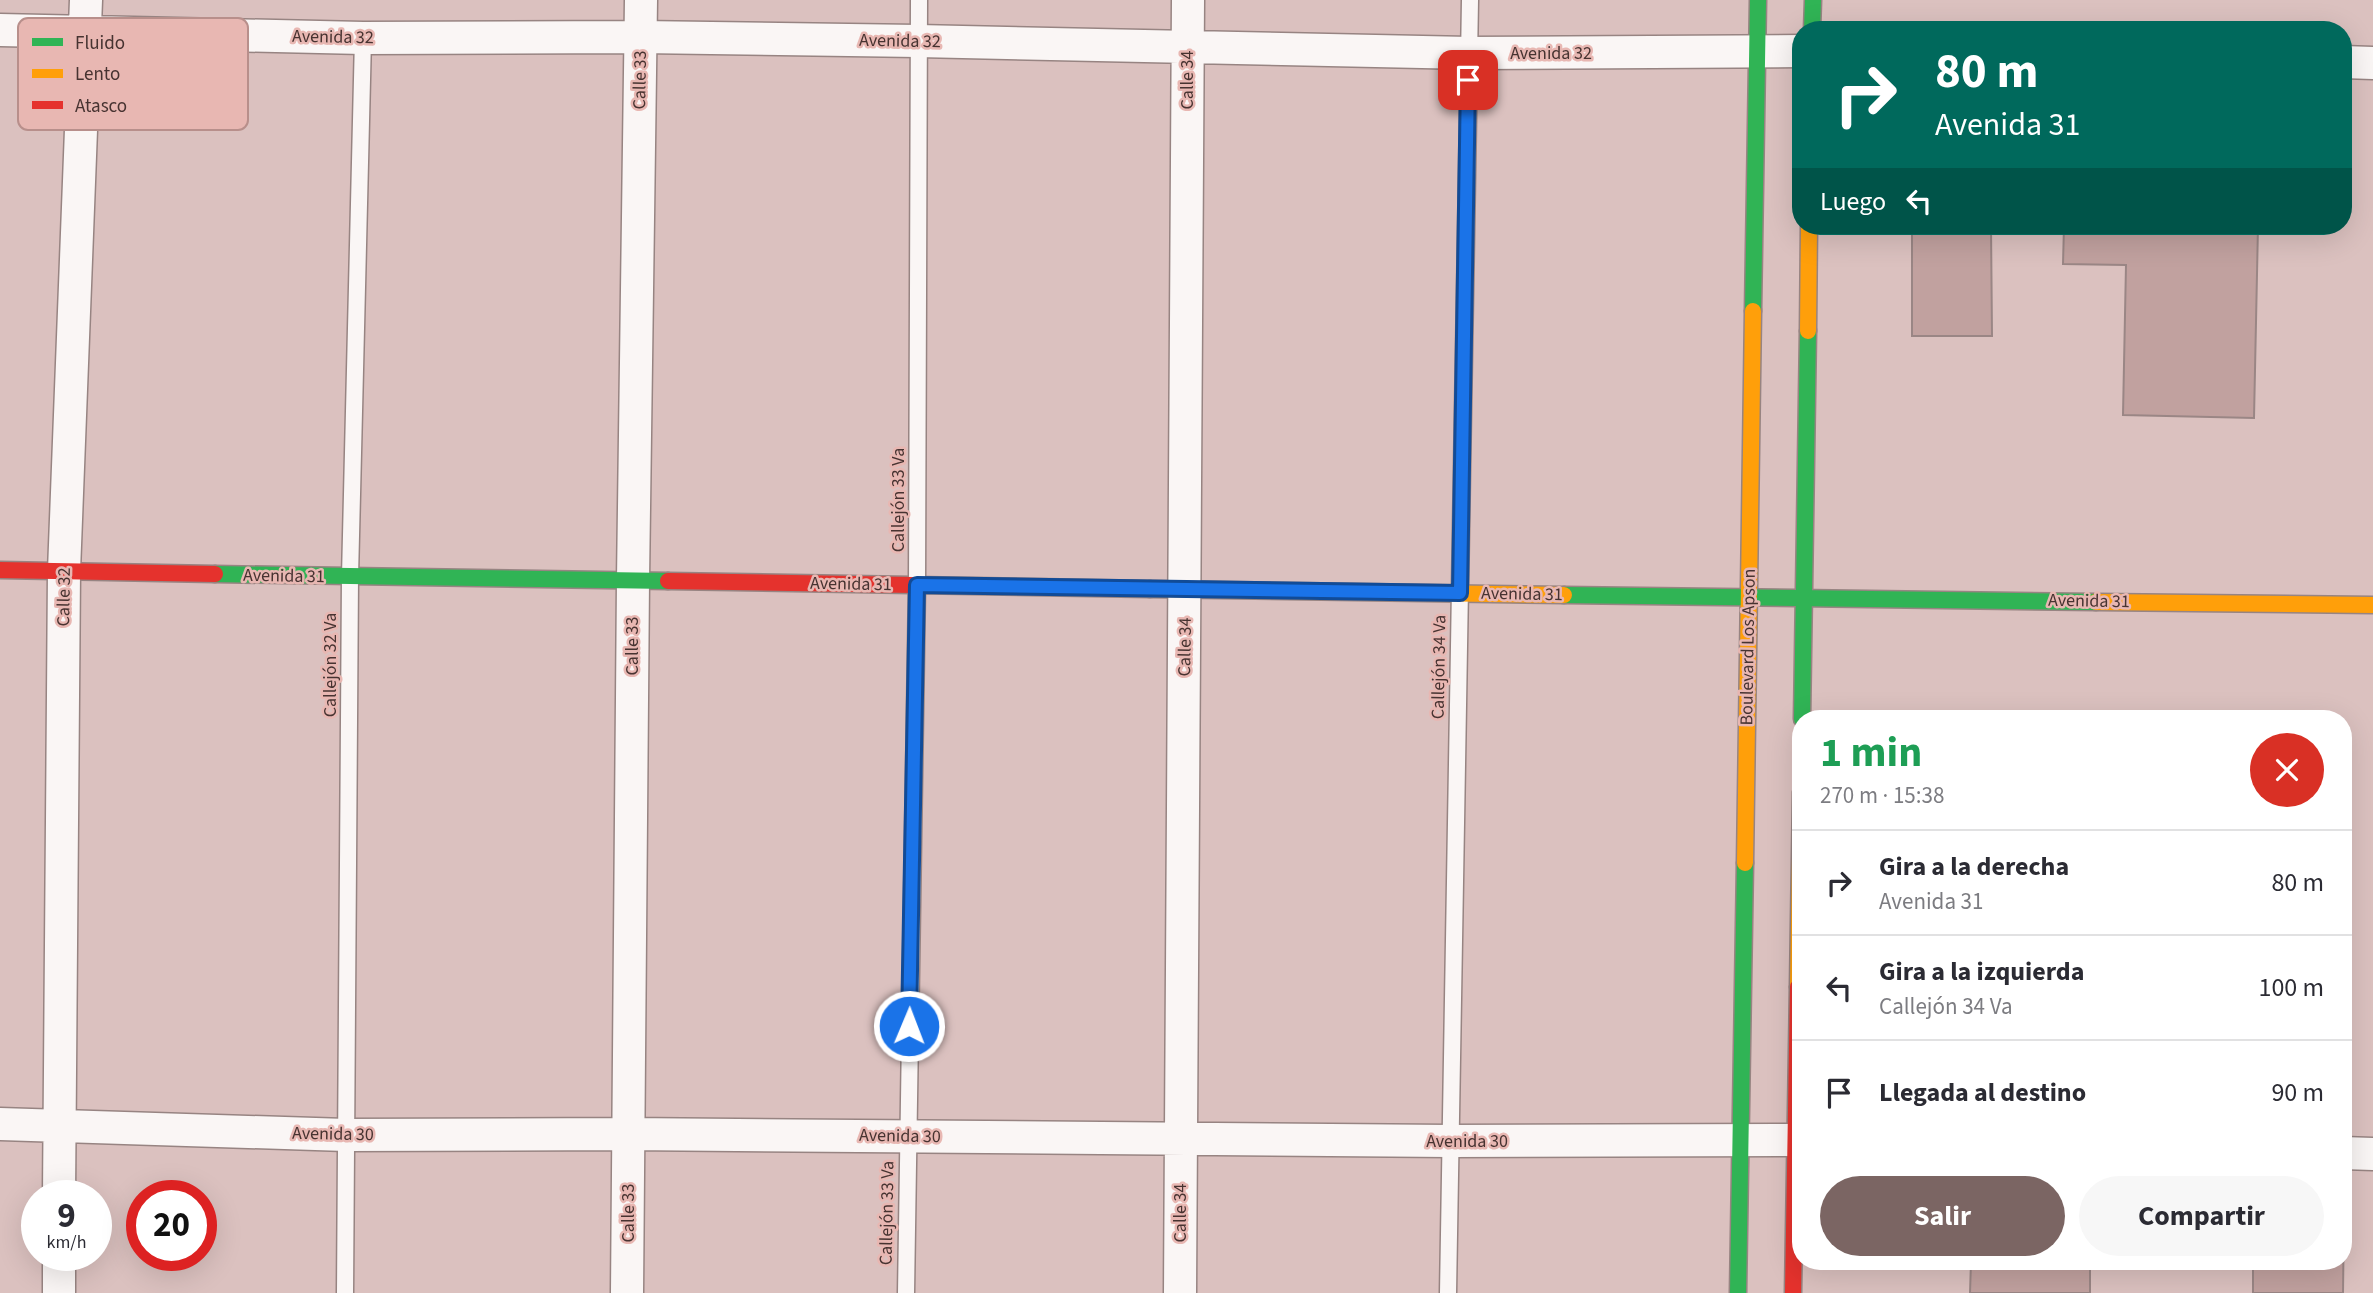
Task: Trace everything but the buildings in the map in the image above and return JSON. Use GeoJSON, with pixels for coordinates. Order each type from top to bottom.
{"type":"FeatureCollection","features":[{"type":"Feature","properties":{"kind":"street","name":"Calle 32"},"geometry":{"type":"LineString","coordinates":[[86,0],[86,18]]}},
{"type":"Feature","properties":{"kind":"street","name":"Calle 33"},"geometry":{"type":"LineString","coordinates":[[627,1293],[641,0]]}},
{"type":"Feature","properties":{"kind":"street","name":"Calle 34"},"geometry":{"type":"LineString","coordinates":[[1180,1293],[1188,0]]}},
{"type":"Feature","properties":{"kind":"street","name":"Boulevard Los Apson"},"geometry":{"type":"LineString","coordinates":[[1738,1293],[1758,0]]}},
{"type":"Feature","properties":{"kind":"street"},"geometry":{"type":"LineString","coordinates":[[1812,21],[1813,0]]}},
{"type":"Feature","properties":{"kind":"street","name":"Avenida 32"},"geometry":{"type":"LineString","coordinates":[[0,30],[18,30]]}},
{"type":"Feature","properties":{"kind":"street","name":"Avenida 32"},"geometry":{"type":"LineString","coordinates":[[248,35],[918,41],[1469,53],[1792,51]]}},
{"type":"Feature","properties":{"kind":"street"},"geometry":{"type":"LineString","coordinates":[[2352,62],[2373,63]]}},
{"type":"Feature","properties":{"kind":"street","name":"Calle 32"},"geometry":{"type":"LineString","coordinates":[[59,1180],[64,571],[82,130]]}},
{"type":"Feature","properties":{"kind":"street"},"geometry":{"type":"LineString","coordinates":[[1802,710],[1809,235]]}},
{"type":"Feature","properties":{"kind":"street","name":"Avenida 31"},"geometry":{"type":"LineString","coordinates":[[0,570],[2373,606]]}},
{"type":"Feature","properties":{"kind":"street","name":"Avenida 30"},"geometry":{"type":"LineString","coordinates":[[0,1124],[346,1135],[628,1134],[1450,1141],[1792,1140]]}},
{"type":"Feature","properties":{"kind":"street"},"geometry":{"type":"LineString","coordinates":[[2352,1153],[2373,1154]]}},
{"type":"Feature","properties":{"kind":"street"},"geometry":{"type":"LineString","coordinates":[[1793,1293],[1794,1270]]}},
{"type":"Feature","properties":{"kind":"street"},"geometry":{"type":"LineString","coordinates":[[59,1271],[59,1293]]}},
{"type":"Feature","properties":{"kind":"lane","name":"Callejón 33 Va"},"geometry":{"type":"LineString","coordinates":[[906,1293],[917,585],[919,0]]}},
{"type":"Feature","properties":{"kind":"lane","name":"Callejón 34 Va"},"geometry":{"type":"LineString","coordinates":[[1448,1293],[1470,0]]}},
{"type":"Feature","properties":{"kind":"lane","name":"Callejón 32 Va"},"geometry":{"type":"LineString","coordinates":[[345,1293],[350,577],[363,38]]}},
{"type":"Feature","properties":{"kind":"traffic: fast"},"geometry":{"type":"LineString","coordinates":[[1753,311],[1758,0]]}},
{"type":"Feature","properties":{"kind":"traffic: fast"},"geometry":{"type":"LineString","coordinates":[[1812,21],[1813,0]]}},
{"type":"Feature","properties":{"kind":"traffic: fast"},"geometry":{"type":"LineString","coordinates":[[1802,710],[1808,331]]}},
{"type":"Feature","properties":{"kind":"traffic: fast"},"geometry":{"type":"LineString","coordinates":[[215,574],[668,581]]}},
{"type":"Feature","properties":{"kind":"traffic: fast"},"geometry":{"type":"LineString","coordinates":[[1564,595],[2096,602]]}},
{"type":"Feature","properties":{"kind":"traffic: fast"},"geometry":{"type":"LineString","coordinates":[[1738,1293],[1745,863]]}},
{"type":"Feature","properties":{"kind":"traffic: slow"},"geometry":{"type":"LineString","coordinates":[[1808,331],[1809,235]]}},
{"type":"Feature","properties":{"kind":"traffic: slow"},"geometry":{"type":"LineString","coordinates":[[1745,863],[1753,311]]}},
{"type":"Feature","properties":{"kind":"traffic: slow"},"geometry":{"type":"LineString","coordinates":[[1150,589],[1564,595]]}},
{"type":"Feature","properties":{"kind":"traffic: slow"},"geometry":{"type":"LineString","coordinates":[[2096,602],[2373,605]]}},
{"type":"Feature","properties":{"kind":"traffic: jam"},"geometry":{"type":"LineString","coordinates":[[0,570],[215,574]]}},
{"type":"Feature","properties":{"kind":"traffic: jam"},"geometry":{"type":"LineString","coordinates":[[668,581],[1150,589]]}},
{"type":"Feature","properties":{"kind":"traffic: jam"},"geometry":{"type":"LineString","coordinates":[[1793,1270],[1793,1293]]}},
{"type":"Feature","properties":{"kind":"route"},"geometry":{"type":"LineString","coordinates":[[909,1026],[917,585],[1460,593],[1468,80]]}}]}
